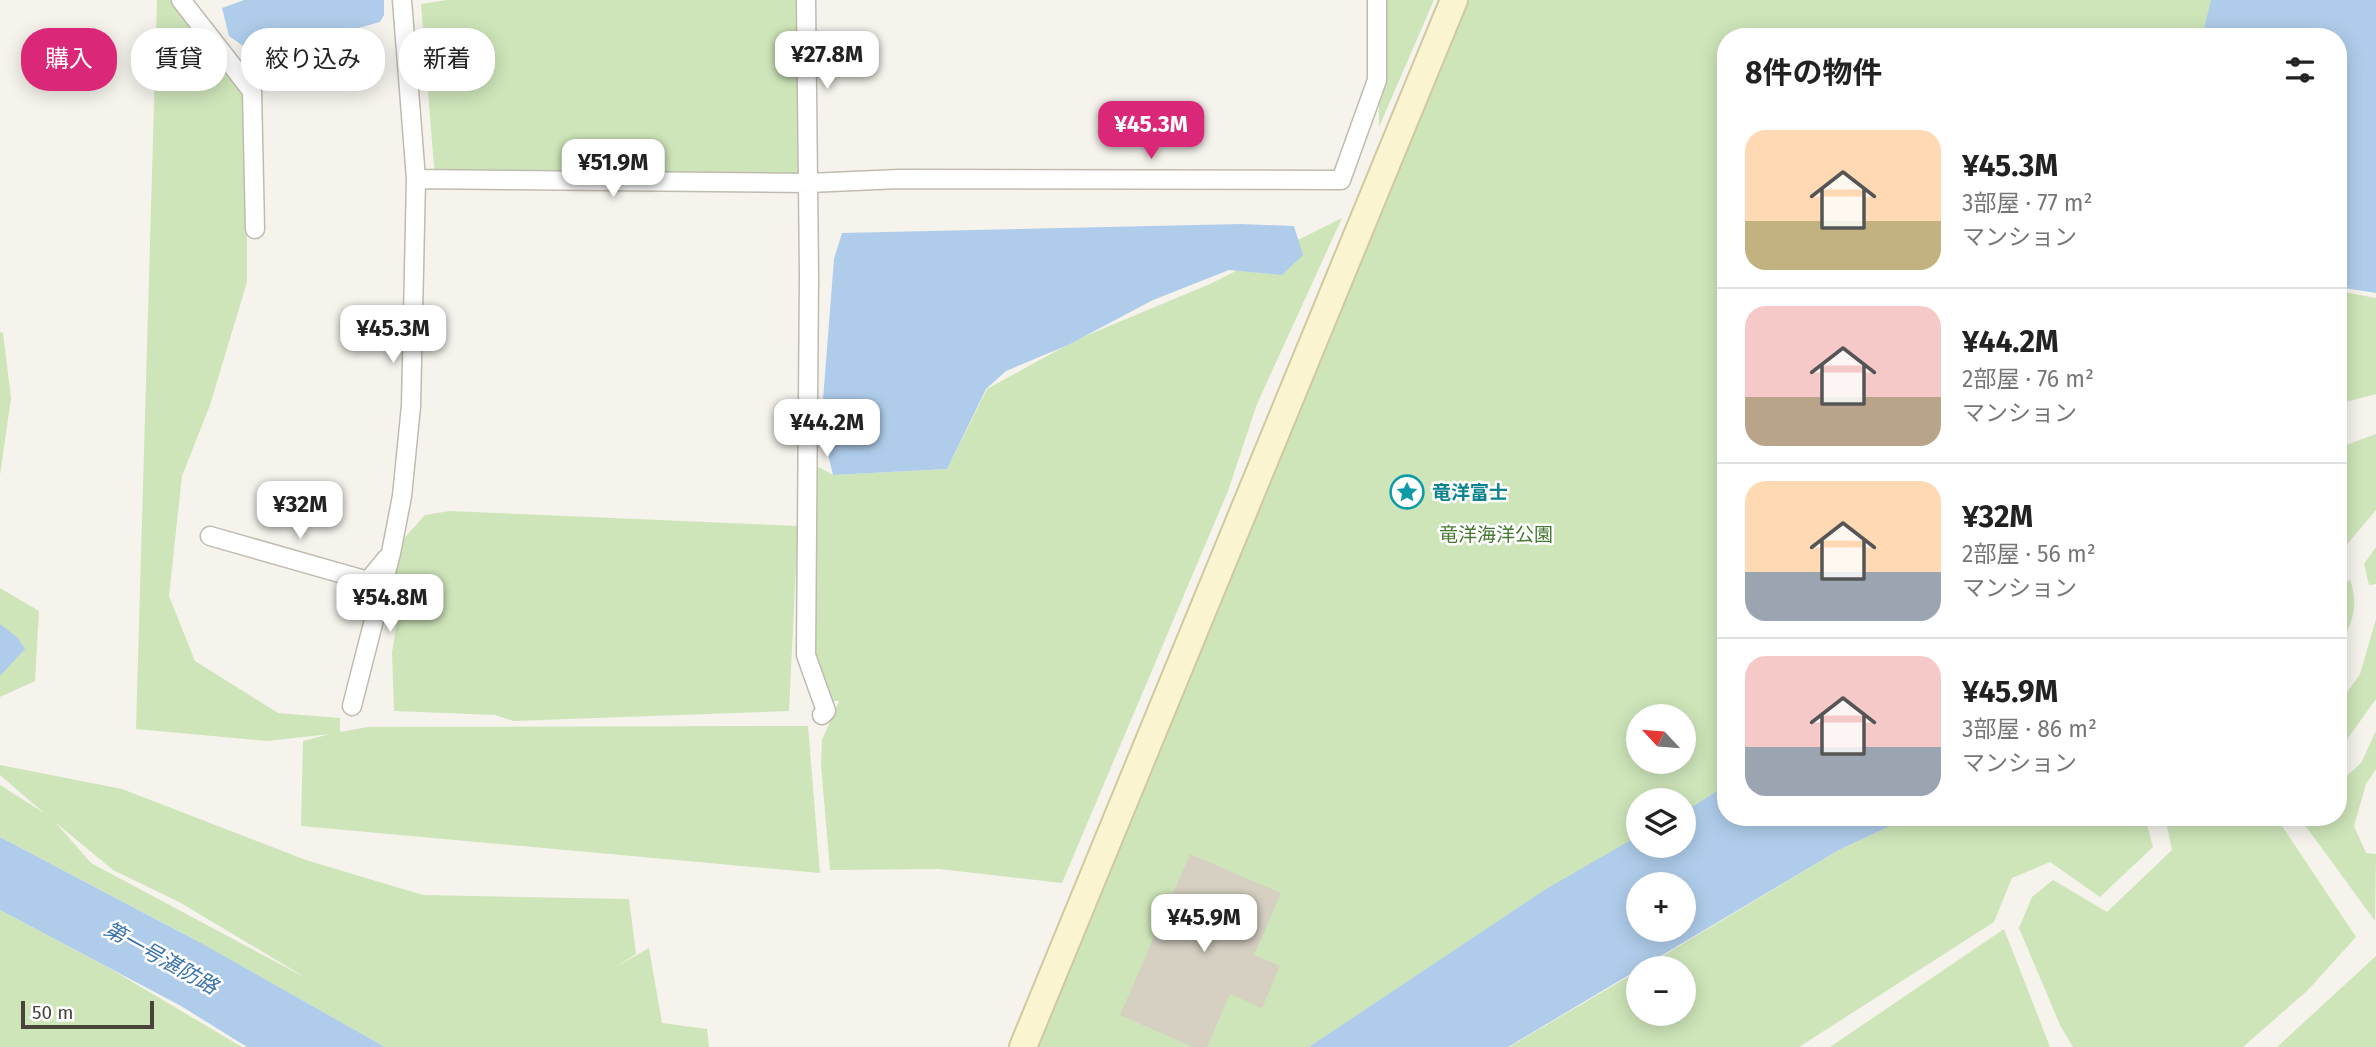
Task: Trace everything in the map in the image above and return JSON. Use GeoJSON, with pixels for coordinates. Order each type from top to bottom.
{"type":"FeatureCollection","features":[{"type":"Feature","properties":{"kind":"street"},"geometry":{"type":"LineString","coordinates":[[181,0],[252,91],[255,229]]}},
{"type":"Feature","properties":{"kind":"street"},"geometry":{"type":"LineString","coordinates":[[352,706],[391,553],[401,496],[411,406],[416,179],[402,0]]}},
{"type":"Feature","properties":{"kind":"street"},"geometry":{"type":"LineString","coordinates":[[806,0],[809,183],[806,655],[826,712],[822,715]]}},
{"type":"Feature","properties":{"kind":"street"},"geometry":{"type":"LineString","coordinates":[[416,179],[809,183],[899,179],[1341,180],[1377,80],[1377,0]]}},
{"type":"Feature","properties":{"kind":"street"},"geometry":{"type":"LineString","coordinates":[[1023,1047],[1454,0]]}},
{"type":"Feature","properties":{"kind":"street"},"geometry":{"type":"LineString","coordinates":[[210,536],[369,581],[391,553]]}},
{"type":"Feature","properties":{"kind":"green space"},"geometry":{"type":"Polygon","coordinates":[[[157,0],[181,0],[203,28],[156,28],[157,0]]]}},
{"type":"Feature","properties":{"kind":"green space"},"geometry":{"type":"Polygon","coordinates":[[[447,0],[806,0],[809,183],[435,179],[428,91],[495,91],[495,28],[423,28],[421,4],[447,0]]]}},
{"type":"Feature","properties":{"kind":"green space"},"geometry":{"type":"Polygon","coordinates":[[[1378,0],[1434,0],[1379,127],[1378,0]]]}},
{"type":"Feature","properties":{"kind":"green space","name":"竜洋海洋公園"},"geometry":{"type":"Polygon","coordinates":[[[1469,0],[2223,0],[2215,28],[1717,28],[1717,793],[1696,807],[1696,788],[1626,788],[1626,845],[1571,875],[1398,993],[1309,1047],[1023,1047],[1181,665],[1469,0]]]}},
{"type":"Feature","properties":{"kind":"green space"},"geometry":{"type":"Polygon","coordinates":[[[227,58],[241,75],[241,91],[247,91],[247,282],[210,405],[182,476],[169,596],[195,661],[278,713],[340,718],[340,732],[368,727],[808,726],[820,873],[301,826],[303,741],[330,734],[267,741],[136,729],[154,91],[227,91],[227,58]]]}},
{"type":"Feature","properties":{"kind":"green space"},"geometry":{"type":"Polygon","coordinates":[[[1342,218],[1257,404],[1228,491],[1062,883],[939,869],[830,870],[821,765],[822,740],[839,701],[823,701],[809,665],[808,461],[833,475],[947,469],[987,389],[1078,339],[1210,284],[1342,218]]]}},
{"type":"Feature","properties":{"kind":"green space"},"geometry":{"type":"Polygon","coordinates":[[[2347,293],[2376,298],[2376,394],[2347,402],[2347,293]]]}},
{"type":"Feature","properties":{"kind":"green space"},"geometry":{"type":"Polygon","coordinates":[[[0,332],[3,333],[11,398],[0,475],[0,332]]]}},
{"type":"Feature","properties":{"kind":"green space"},"geometry":{"type":"Polygon","coordinates":[[[2376,434],[2376,510],[2347,544],[2347,445],[2376,434]]]}},
{"type":"Feature","properties":{"kind":"green space"},"geometry":{"type":"Polygon","coordinates":[[[450,511],[798,526],[789,711],[513,721],[495,715],[394,711],[392,652],[399,612],[391,553],[425,515],[450,511]]]}},
{"type":"Feature","properties":{"kind":"green space"},"geometry":{"type":"Polygon","coordinates":[[[2376,547],[2376,584],[2369,585],[2364,564],[2376,547]]]}},
{"type":"Feature","properties":{"kind":"green space"},"geometry":{"type":"Polygon","coordinates":[[[2350,579],[2354,606],[2347,630],[2347,582],[2350,579]]]}},
{"type":"Feature","properties":{"kind":"green space"},"geometry":{"type":"Polygon","coordinates":[[[0,588],[39,611],[35,681],[0,697],[0,588]]]}},
{"type":"Feature","properties":{"kind":"green space"},"geometry":{"type":"Polygon","coordinates":[[[2376,619],[2376,699],[2347,739],[2347,692],[2360,674],[2376,619]]]}},
{"type":"Feature","properties":{"kind":"green space"},"geometry":{"type":"Polygon","coordinates":[[[2376,731],[2376,769],[2366,784],[2354,826],[2366,853],[2376,854],[2375,921],[2306,826],[2347,826],[2347,776],[2361,763],[2376,731]]]}},
{"type":"Feature","properties":{"kind":"green space"},"geometry":{"type":"Polygon","coordinates":[[[0,765],[122,789],[306,860],[423,895],[629,899],[636,954],[616,967],[649,948],[662,1023],[707,1029],[709,1047],[385,1047],[188,936],[0,837],[0,785],[44,813],[0,775],[0,765]],[[55,822],[91,863],[308,979],[181,903],[113,870],[55,822]]]}},
{"type":"Feature","properties":{"kind":"green space"},"geometry":{"type":"Polygon","coordinates":[[[1890,826],[2147,826],[2153,847],[2100,897],[2050,862],[2012,878],[1994,922],[1799,1047],[1509,1047],[1626,978],[1626,1026],[1696,1026],[1696,956],[1663,956],[1686,942],[1696,942],[1696,936],[1839,850],[1890,826]]]}},
{"type":"Feature","properties":{"kind":"green space"},"geometry":{"type":"Polygon","coordinates":[[[2167,826],[2282,826],[2356,937],[2308,990],[2243,1047],[2073,1047],[2060,1025],[2019,928],[2032,897],[2053,880],[2107,912],[2172,850],[2167,826]]]}},
{"type":"Feature","properties":{"kind":"green space"},"geometry":{"type":"Polygon","coordinates":[[[0,910],[109,968],[242,1047],[0,1047],[0,910]]]}},
{"type":"Feature","properties":{"kind":"green space"},"geometry":{"type":"Polygon","coordinates":[[[2004,929],[2050,1047],[1830,1047],[2004,929]]]}},
{"type":"Feature","properties":{"kind":"green space"},"geometry":{"type":"Polygon","coordinates":[[[2376,956],[2376,1047],[2277,1047],[2376,956]]]}},
{"type":"Feature","properties":{"kind":"water"},"geometry":{"type":"Polygon","coordinates":[[[244,0],[384,0],[384,15],[380,22],[358,28],[241,28],[241,45],[229,36],[222,8],[244,0]]]}},
{"type":"Feature","properties":{"kind":"water"},"geometry":{"type":"Polygon","coordinates":[[[2211,0],[2376,0],[2376,293],[2347,288],[2347,28],[2204,28],[2211,0]]]}},
{"type":"Feature","properties":{"kind":"water"},"geometry":{"type":"Polygon","coordinates":[[[1241,224],[1294,226],[1303,255],[1282,275],[1229,270],[1153,300],[1068,345],[1006,371],[986,389],[947,469],[833,475],[821,425],[834,259],[842,233],[1241,224]]]}},
{"type":"Feature","properties":{"kind":"water"},"geometry":{"type":"Polygon","coordinates":[[[0,624],[18,638],[25,649],[0,676],[0,624]]]}},
{"type":"Feature","properties":{"kind":"water"},"geometry":{"type":"Polygon","coordinates":[[[1717,791],[1717,826],[1890,826],[1839,850],[1696,935],[1696,872],[1626,872],[1626,942],[1684,942],[1661,956],[1626,956],[1626,977],[1508,1047],[1309,1047],[1546,889],[1626,843],[1626,858],[1696,858],[1696,804],[1717,791]]]}},
{"type":"Feature","properties":{"kind":"water","name":"第一号湛防路"},"geometry":{"type":"Polygon","coordinates":[[[0,837],[201,943],[385,1047],[247,1047],[181,1006],[0,910],[0,837]]]}},
{"type":"Feature","properties":{"kind":"building"},"geometry":{"type":"Polygon","coordinates":[[[1190,854],[1281,893],[1254,955],[1280,966],[1262,1008],[1230,994],[1207,1047],[1193,1047],[1120,1015],[1190,854]]]}},
{"type":"Feature","properties":{"kind":"place","name":"竜洋富士"},"geometry":{"type":"Point","coordinates":[1407,492]}}]}
